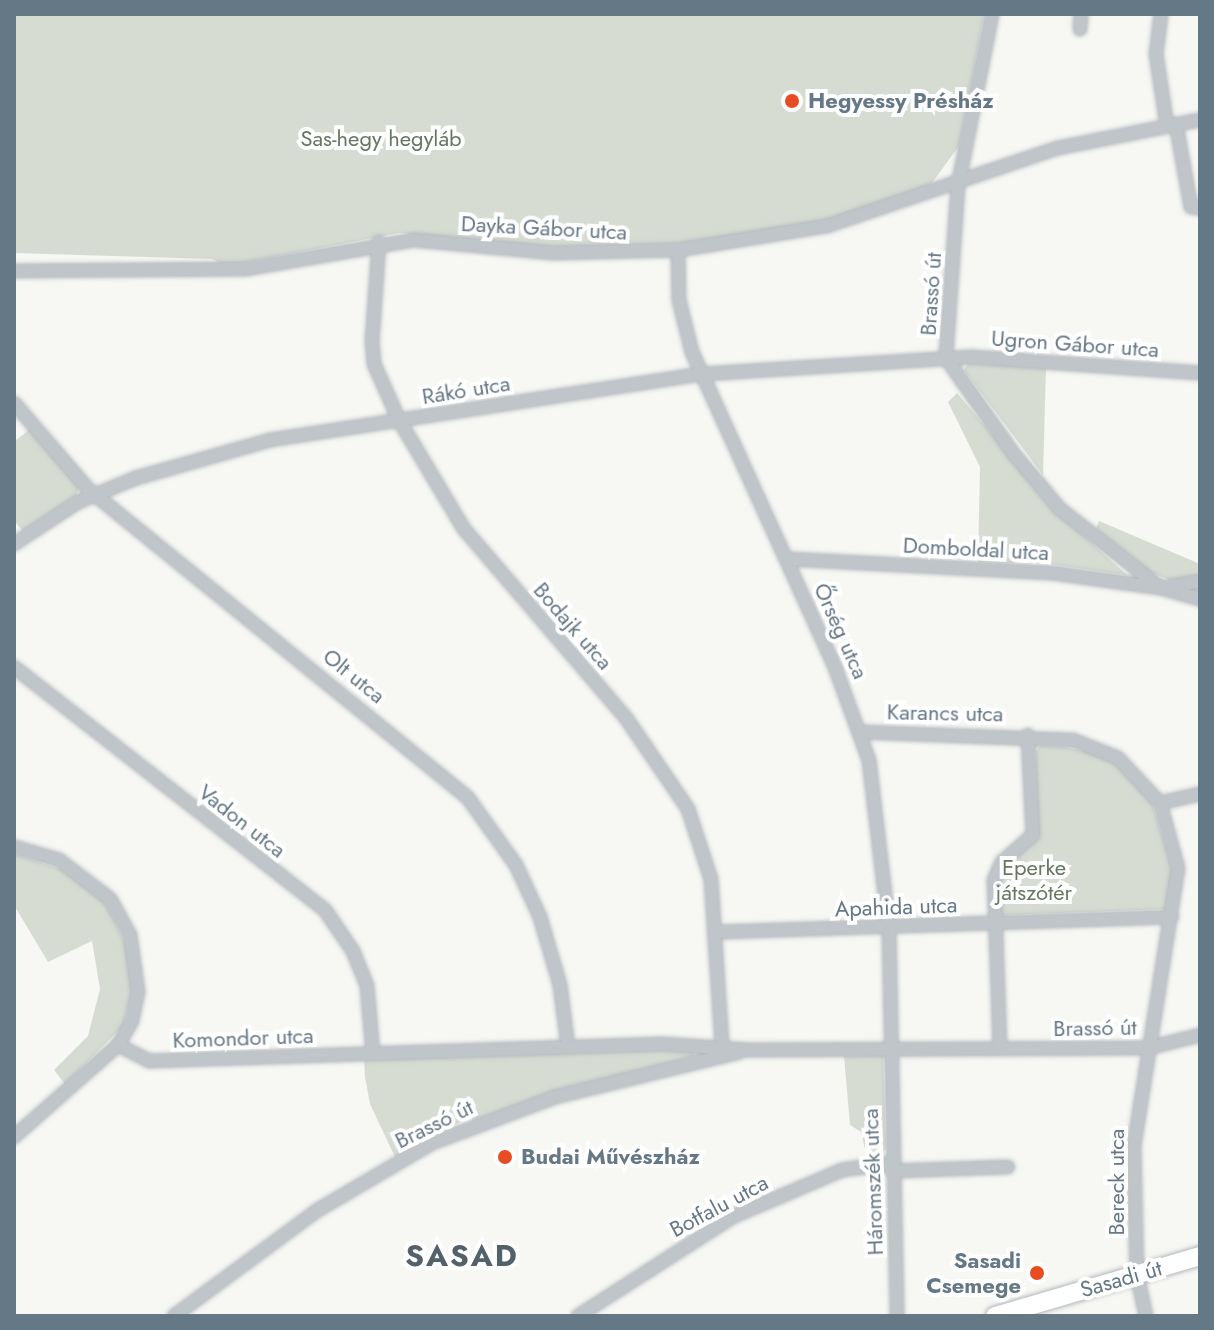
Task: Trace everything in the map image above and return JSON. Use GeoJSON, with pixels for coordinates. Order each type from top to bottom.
{"type":"FeatureCollection","features":[{"type":"Feature","properties":{"kind":"street","name":"Brassó út"},"geometry":{"type":"LineString","coordinates":[[992,14],[958,185],[946,358],[1013,453],[1060,509],[1161,588],[1200,599]]}},
{"type":"Feature","properties":{"kind":"street"},"geometry":{"type":"LineString","coordinates":[[1080,29],[1081,14]]}},
{"type":"Feature","properties":{"kind":"street"},"geometry":{"type":"LineString","coordinates":[[1161,14],[1156,54],[1191,207],[1200,208]]}},
{"type":"Feature","properties":{"kind":"street","name":"Dayka Gábor utca"},"geometry":{"type":"LineString","coordinates":[[14,271],[245,269],[379,242],[414,240],[577,254],[678,250],[794,234],[958,185],[1058,148],[1200,120]]}},
{"type":"Feature","properties":{"kind":"street","name":"Bodajk utca"},"geometry":{"type":"LineString","coordinates":[[379,242],[372,341],[374,364],[399,420],[464,529],[626,718],[676,789],[705,856],[718,932],[722,1046]]}},
{"type":"Feature","properties":{"kind":"street","name":"Őrség utca"},"geometry":{"type":"LineString","coordinates":[[678,250],[679,300],[703,374],[861,732],[875,787],[889,928],[890,1047]]}},
{"type":"Feature","properties":{"kind":"street","name":"Ugron Gábor utca"},"geometry":{"type":"LineString","coordinates":[[946,358],[1200,373]]}},
{"type":"Feature","properties":{"kind":"street","name":"Rákó utca"},"geometry":{"type":"LineString","coordinates":[[14,544],[97,495],[270,440],[703,374],[946,358]]}},
{"type":"Feature","properties":{"kind":"street","name":"Olt utca"},"geometry":{"type":"LineString","coordinates":[[14,403],[97,495],[468,798],[509,853],[540,917],[560,985],[568,1047]]}},
{"type":"Feature","properties":{"kind":"street","name":"Domboldal utca"},"geometry":{"type":"LineString","coordinates":[[787,559],[1053,573],[1161,588]]}},
{"type":"Feature","properties":{"kind":"street"},"geometry":{"type":"LineString","coordinates":[[1161,588],[1200,581]]}},
{"type":"Feature","properties":{"kind":"street","name":"Vadon utca"},"geometry":{"type":"LineString","coordinates":[[14,667],[325,910],[353,951],[367,986],[373,1053]]}},
{"type":"Feature","properties":{"kind":"street","name":"Karancs utca"},"geometry":{"type":"LineString","coordinates":[[861,732],[1028,735],[1073,740],[1105,750],[1131,768],[1160,803]]}},
{"type":"Feature","properties":{"kind":"street"},"geometry":{"type":"LineString","coordinates":[[1000,1049],[996,923],[998,867],[1033,835],[1028,735]]}},
{"type":"Feature","properties":{"kind":"street"},"geometry":{"type":"LineString","coordinates":[[1160,803],[1200,794]]}},
{"type":"Feature","properties":{"kind":"street","name":"Bereck utca"},"geometry":{"type":"LineString","coordinates":[[1146,1316],[1137,1275],[1134,1147],[1178,868],[1160,803]]}},
{"type":"Feature","properties":{"kind":"street"},"geometry":{"type":"LineString","coordinates":[[14,847],[45,854],[80,871],[122,917],[134,953],[138,992],[132,1021],[118,1045],[14,1137]]}},
{"type":"Feature","properties":{"kind":"street","name":"Apahida utca"},"geometry":{"type":"LineString","coordinates":[[718,932],[1172,917]]}},
{"type":"Feature","properties":{"kind":"street","name":"Brassó út"},"geometry":{"type":"LineString","coordinates":[[373,1053],[722,1046],[749,1050],[1148,1048],[1200,1035]]}},
{"type":"Feature","properties":{"kind":"street","name":"Komondor utca"},"geometry":{"type":"LineString","coordinates":[[118,1045],[150,1061],[373,1053]]}},
{"type":"Feature","properties":{"kind":"street","name":"Háromszék utca"},"geometry":{"type":"LineString","coordinates":[[890,1047],[897,1316]]}},
{"type":"Feature","properties":{"kind":"street","name":"Brassó út"},"geometry":{"type":"LineString","coordinates":[[174,1316],[318,1210],[432,1143],[555,1097],[749,1050]]}},
{"type":"Feature","properties":{"kind":"street","name":"Botfalu utca"},"geometry":{"type":"LineString","coordinates":[[578,1316],[732,1217],[842,1170],[1008,1167]]}},
{"type":"Feature","properties":{"kind":"street","name":"Sasadi út"},"geometry":{"type":"LineString","coordinates":[[995,1316],[1200,1256]]}},
{"type":"Feature","properties":{"kind":"green space","name":"Sas-hegy hegyláb"},"geometry":{"type":"Polygon","coordinates":[[[14,14],[984,14],[959,146],[929,187],[825,221],[688,243],[573,249],[399,233],[225,266],[212,259],[14,253],[14,14]]]}},
{"type":"Feature","properties":{"kind":"green space"},"geometry":{"type":"Polygon","coordinates":[[[968,363],[1046,367],[1043,475],[964,370],[968,363]]]}},
{"type":"Feature","properties":{"kind":"green space"},"geometry":{"type":"Polygon","coordinates":[[[957,393],[1057,512],[1127,575],[1049,564],[978,562],[980,467],[948,402],[957,393]]]}},
{"type":"Feature","properties":{"kind":"green space"},"geometry":{"type":"Polygon","coordinates":[[[31,428],[79,488],[76,496],[23,531],[14,521],[14,442],[31,428]]]}},
{"type":"Feature","properties":{"kind":"green space"},"geometry":{"type":"Polygon","coordinates":[[[1099,521],[1200,564],[1200,593],[1150,572],[1096,529],[1099,521]]]}},
{"type":"Feature","properties":{"kind":"green space","name":"Eperke játszótér"},"geometry":{"type":"Polygon","coordinates":[[[1040,746],[1083,751],[1086,747],[1113,760],[1151,800],[1172,869],[1166,909],[1002,915],[998,886],[1002,869],[1034,840],[1036,751],[1040,746]]]}},
{"type":"Feature","properties":{"kind":"green space"},"geometry":{"type":"Polygon","coordinates":[[[14,854],[69,872],[104,901],[128,948],[132,992],[123,1026],[65,1084],[54,1070],[88,1036],[100,989],[92,941],[48,962],[14,905],[14,854]]]}},
{"type":"Feature","properties":{"kind":"green space"},"geometry":{"type":"Polygon","coordinates":[[[692,1051],[694,1056],[473,1121],[471,1116],[395,1157],[370,1104],[365,1077],[364,1059],[692,1051]]]}},
{"type":"Feature","properties":{"kind":"green space"},"geometry":{"type":"Polygon","coordinates":[[[883,1055],[886,1148],[882,1155],[867,1157],[861,1132],[850,1125],[844,1056],[883,1055]]]}},
{"type":"Feature","properties":{"kind":"place","name":"Hegyessy Présház"},"geometry":{"type":"Point","coordinates":[792,101]}},
{"type":"Feature","properties":{"kind":"place","name":"Budai Művészház"},"geometry":{"type":"Point","coordinates":[505,1157]}},
{"type":"Feature","properties":{"kind":"place","name":"Sasadi Csemege"},"geometry":{"type":"Point","coordinates":[1037,1273]}},
{"type":"Feature","properties":{"kind":"district","name":"SASAD"},"geometry":{"type":"Point","coordinates":[462,1256]}}]}
